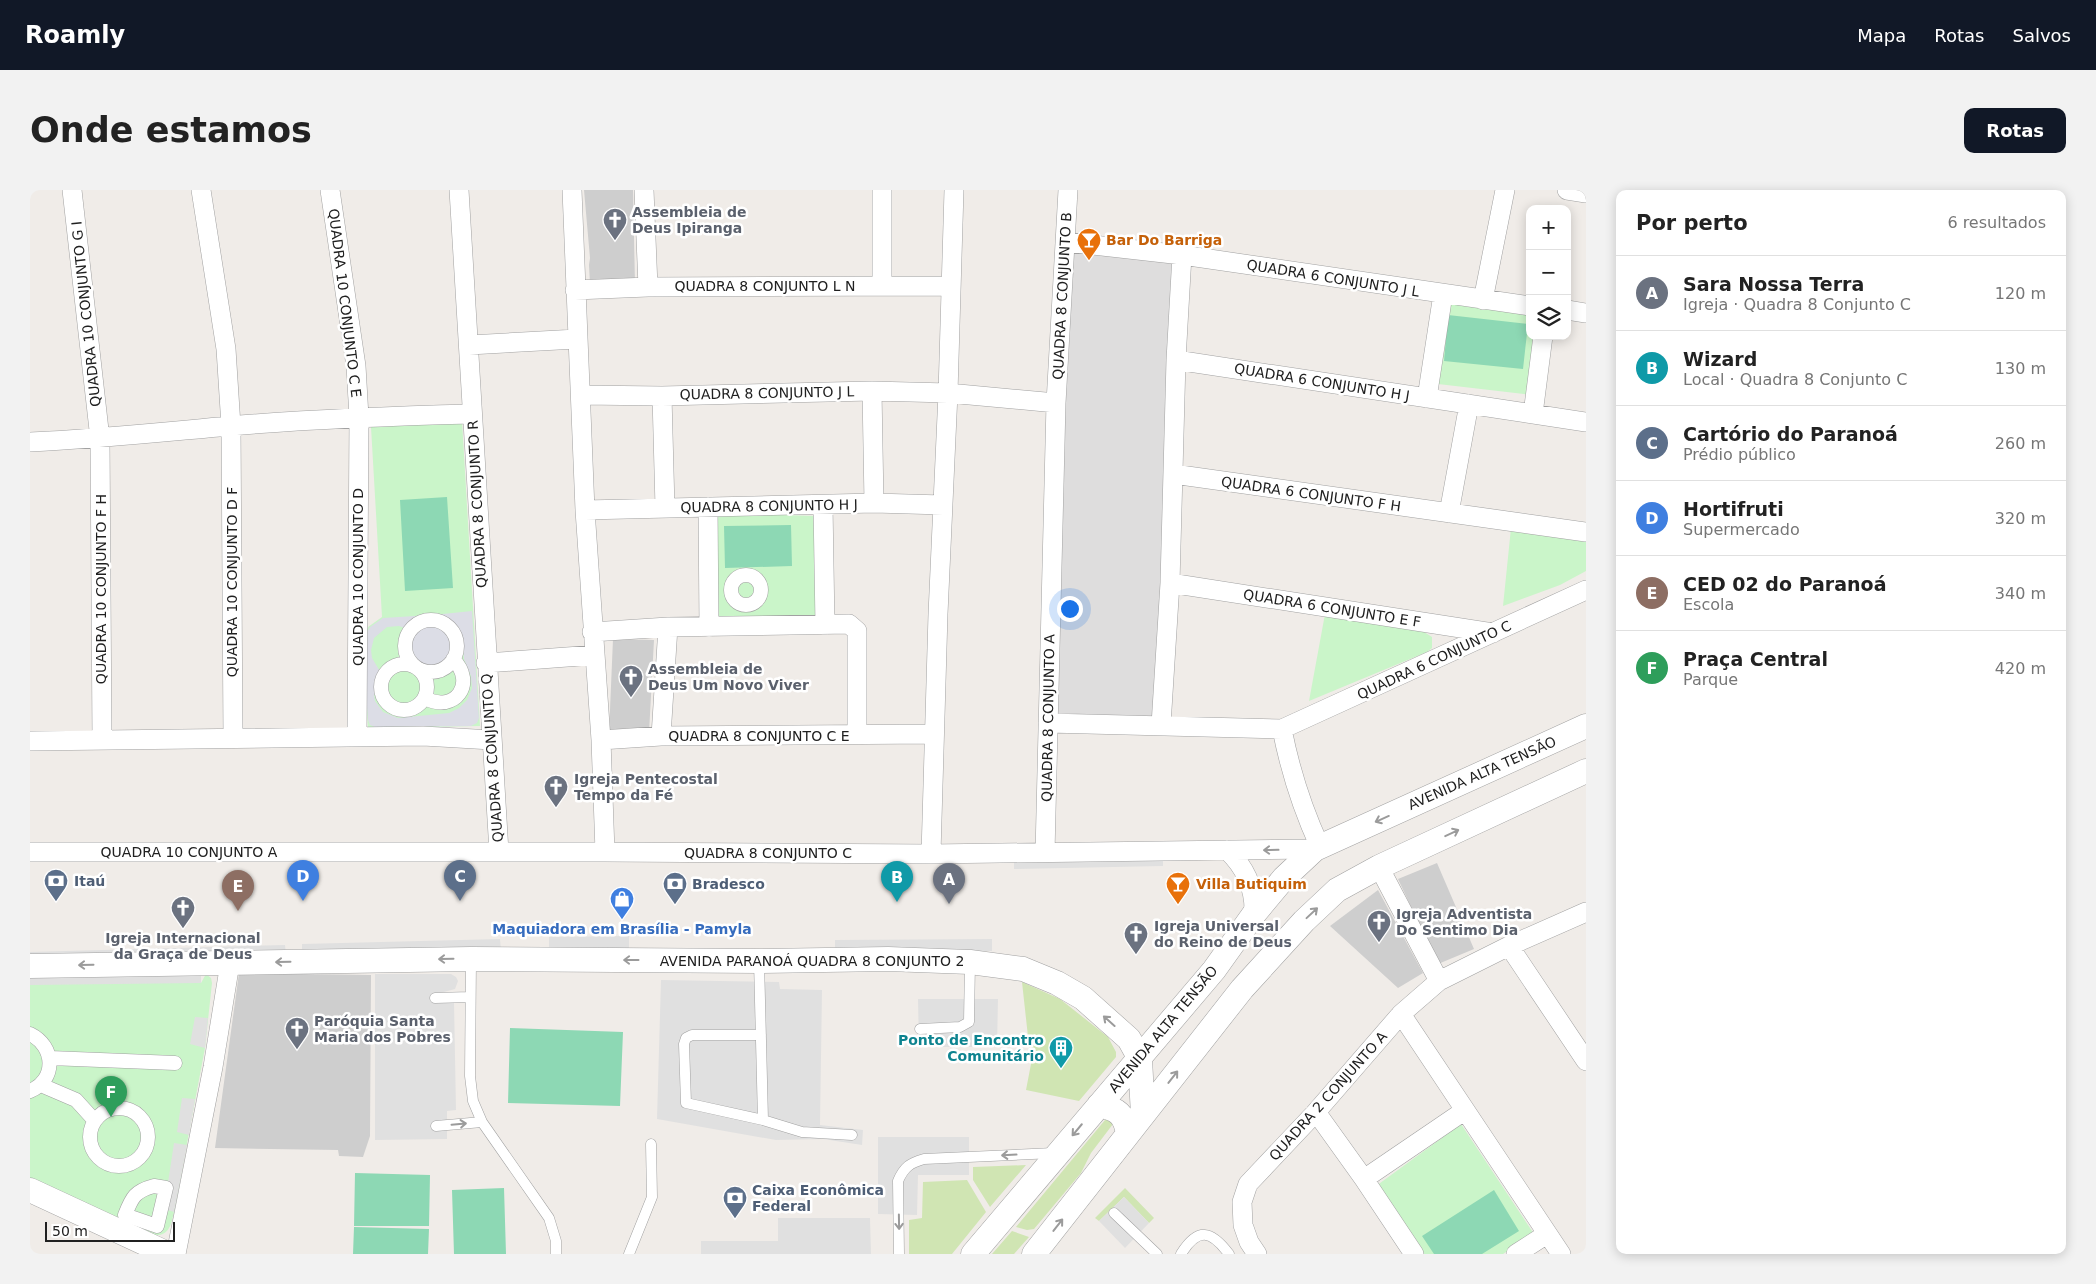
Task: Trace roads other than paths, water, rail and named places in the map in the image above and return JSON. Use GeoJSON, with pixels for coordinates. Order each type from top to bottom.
{"type":"FeatureCollection","features":[{"type":"Feature","properties":{"kind":"street","name":"QUADRA 10 CONJUNTO G I"},"geometry":{"type":"LineString","coordinates":[[72,190],[100,439]]}},
{"type":"Feature","properties":{"kind":"street","name":"QUADRA 10 CONJUNTO D F"},"geometry":{"type":"LineString","coordinates":[[201,190],[226,349],[231,426],[233,738]]}},
{"type":"Feature","properties":{"kind":"street","name":"QUADRA 10 CONJUNTO C E"},"geometry":{"type":"LineString","coordinates":[[330,190],[356,366],[359,417]]}},
{"type":"Feature","properties":{"kind":"street","name":"QUADRA 8 CONJUNTO R"},"geometry":{"type":"LineString","coordinates":[[459,190],[486,663]]}},
{"type":"Feature","properties":{"kind":"street"},"geometry":{"type":"LineString","coordinates":[[572,190],[577,339],[582,396],[585,510],[601,740],[605,852]]}},
{"type":"Feature","properties":{"kind":"street"},"geometry":{"type":"LineString","coordinates":[[644,190],[648,287]]}},
{"type":"Feature","properties":{"kind":"street"},"geometry":{"type":"LineString","coordinates":[[882,190],[882,286]]}},
{"type":"Feature","properties":{"kind":"street"},"geometry":{"type":"LineString","coordinates":[[931,854],[954,190]]}},
{"type":"Feature","properties":{"kind":"street","name":"QUADRA 8 CONJUNTO B"},"geometry":{"type":"LineString","coordinates":[[1056,403],[1068,190]]}},
{"type":"Feature","properties":{"kind":"street"},"geometry":{"type":"LineString","coordinates":[[1484,300],[1505,190]]}},
{"type":"Feature","properties":{"kind":"street"},"geometry":{"type":"LineString","coordinates":[[1567,190],[1586,193]]}},
{"type":"Feature","properties":{"kind":"street","name":"QUADRA 6 CONJUNTO J L"},"geometry":{"type":"LineString","coordinates":[[1066,242],[1182,255],[1526,305]]}},
{"type":"Feature","properties":{"kind":"street"},"geometry":{"type":"LineString","coordinates":[[1161,725],[1170,582],[1176,360],[1182,255]]}},
{"type":"Feature","properties":{"kind":"street","name":"QUADRA 8 CONJUNTO L N"},"geometry":{"type":"LineString","coordinates":[[575,290],[648,287],[950,286]]}},
{"type":"Feature","properties":{"kind":"street"},"geometry":{"type":"LineString","coordinates":[[1427,398],[1443,294]]}},
{"type":"Feature","properties":{"kind":"street"},"geometry":{"type":"LineString","coordinates":[[1571,311],[1586,313]]}},
{"type":"Feature","properties":{"kind":"street"},"geometry":{"type":"LineString","coordinates":[[469,346],[577,339]]}},
{"type":"Feature","properties":{"kind":"street"},"geometry":{"type":"LineString","coordinates":[[1533,414],[1542,340]]}},
{"type":"Feature","properties":{"kind":"street","name":"QUADRA 6 CONJUNTO H J"},"geometry":{"type":"LineString","coordinates":[[1176,360],[1586,422]]}},
{"type":"Feature","properties":{"kind":"street"},"geometry":{"type":"LineString","coordinates":[[872,391],[874,503]]}},
{"type":"Feature","properties":{"kind":"street","name":"QUADRA 8 CONJUNTO J L"},"geometry":{"type":"LineString","coordinates":[[582,396],[872,391],[948,393],[1056,403]]}},
{"type":"Feature","properties":{"kind":"street"},"geometry":{"type":"LineString","coordinates":[[662,396],[665,508]]}},
{"type":"Feature","properties":{"kind":"street","name":"QUADRA 8 CONJUNTO A"},"geometry":{"type":"LineString","coordinates":[[1045,853],[1056,403]]}},
{"type":"Feature","properties":{"kind":"street"},"geometry":{"type":"LineString","coordinates":[[1449,513],[1469,404]]}},
{"type":"Feature","properties":{"kind":"street"},"geometry":{"type":"LineString","coordinates":[[30,442],[100,439],[231,426],[359,417],[472,414]]}},
{"type":"Feature","properties":{"kind":"street","name":"QUADRA 10 CONJUNTO D"},"geometry":{"type":"LineString","coordinates":[[357,737],[359,417]]}},
{"type":"Feature","properties":{"kind":"street","name":"QUADRA 10 CONJUNTO F H"},"geometry":{"type":"LineString","coordinates":[[100,439],[102,739]]}},
{"type":"Feature","properties":{"kind":"street","name":"QUADRA 6 CONJUNTO F H"},"geometry":{"type":"LineString","coordinates":[[1173,474],[1586,532]]}},
{"type":"Feature","properties":{"kind":"street","name":"QUADRA 8 CONJUNTO H J"},"geometry":{"type":"LineString","coordinates":[[585,510],[874,503],[942,505]]}},
{"type":"Feature","properties":{"kind":"street"},"geometry":{"type":"LineString","coordinates":[[823,505],[825,625]]}},
{"type":"Feature","properties":{"kind":"street"},"geometry":{"type":"LineString","coordinates":[[708,508],[709,626]]}},
{"type":"Feature","properties":{"kind":"street","name":"QUADRA 6 CONJUNTO E F"},"geometry":{"type":"LineString","coordinates":[[1170,582],[1494,633]]}},
{"type":"Feature","properties":{"kind":"street","name":"QUADRA 6 CONJUNTO C"},"geometry":{"type":"LineString","coordinates":[[1282,729],[1586,590]]}},
{"type":"Feature","properties":{"kind":"street"},"geometry":{"type":"LineString","coordinates":[[453,659],[441,670],[433,672],[416,667],[404,664],[390,670],[385,676],[382,690],[388,704],[402,710],[416,707],[425,698],[426,682],[416,667],[406,653],[405,645],[410,630],[424,621],[440,622],[447,626],[453,632],[456,640],[457,649],[453,659]]}},
{"type":"Feature","properties":{"kind":"street"},"geometry":{"type":"LineString","coordinates":[[592,632],[668,627],[849,624],[857,631],[857,735],[934,734]]}},
{"type":"Feature","properties":{"kind":"street"},"geometry":{"type":"LineString","coordinates":[[601,740],[661,736],[668,627]]}},
{"type":"Feature","properties":{"kind":"street"},"geometry":{"type":"LineString","coordinates":[[486,663],[594,655]]}},
{"type":"Feature","properties":{"kind":"street"},"geometry":{"type":"LineString","coordinates":[[425,698],[438,703],[446,703],[458,695],[462,689],[463,674],[453,659]]}},
{"type":"Feature","properties":{"kind":"street","name":"QUADRA 8 CONJUNTO Q"},"geometry":{"type":"LineString","coordinates":[[486,663],[499,852]]}},
{"type":"Feature","properties":{"kind":"street"},"geometry":{"type":"LineString","coordinates":[[1048,723],[1282,729],[1290,768],[1317,848]]}},
{"type":"Feature","properties":{"kind":"street","name":"AVENIDA ALTA TENSÃO"},"geometry":{"type":"LineString","coordinates":[[973,1254],[1214,970],[1254,914],[1284,878],[1317,848],[1586,726]]}},
{"type":"Feature","properties":{"kind":"street","name":"QUADRA 8 CONJUNTO C E"},"geometry":{"type":"LineString","coordinates":[[661,736],[857,735]]}},
{"type":"Feature","properties":{"kind":"street"},"geometry":{"type":"LineString","coordinates":[[30,741],[423,736],[492,740]]}},
{"type":"Feature","properties":{"kind":"street"},"geometry":{"type":"LineString","coordinates":[[1034,1254],[1242,989],[1304,921],[1337,890],[1379,867],[1586,772]]}},
{"type":"Feature","properties":{"kind":"street","name":"QUADRA 8 CONJUNTO C"},"geometry":{"type":"LineString","coordinates":[[499,852],[931,854],[1317,848]]}},
{"type":"Feature","properties":{"kind":"street"},"geometry":{"type":"LineString","coordinates":[[1227,850],[1240,863],[1255,896],[1254,914]]}},
{"type":"Feature","properties":{"kind":"street","name":"QUADRA 10 CONJUNTO A"},"geometry":{"type":"LineString","coordinates":[[30,852],[499,852]]}},
{"type":"Feature","properties":{"kind":"street"},"geometry":{"type":"LineString","coordinates":[[1379,867],[1439,981]]}},
{"type":"Feature","properties":{"kind":"street","name":"QUADRA 2 CONJUNTO A"},"geometry":{"type":"LineString","coordinates":[[1257,1254],[1249,1242],[1244,1225],[1242,1202],[1248,1184],[1316,1112],[1401,1014],[1439,981],[1509,946],[1586,912]]}},
{"type":"Feature","properties":{"kind":"street"},"geometry":{"type":"LineString","coordinates":[[1509,946],[1586,1061]]}},
{"type":"Feature","properties":{"kind":"street","name":"AVENIDA PARANOÁ QUADRA 8 CONJUNTO 2"},"geometry":{"type":"LineString","coordinates":[[30,966],[471,959],[759,961],[888,959],[970,962],[1023,969],[1057,983],[1083,998],[1128,1039],[1140,1059],[1143,1115]]}},
{"type":"Feature","properties":{"kind":"street"},"geometry":{"type":"LineString","coordinates":[[176,1254],[211,1077],[230,962]]}},
{"type":"Feature","properties":{"kind":"street"},"geometry":{"type":"LineString","coordinates":[[1214,970],[1215,980],[1221,988],[1232,992],[1242,989]]}},
{"type":"Feature","properties":{"kind":"street"},"geometry":{"type":"LineString","coordinates":[[1401,1014],[1561,1254]]}},
{"type":"Feature","properties":{"kind":"street"},"geometry":{"type":"LineString","coordinates":[[30,1034],[40,1040],[50,1058],[50,1068],[47,1077],[35,1088]]}},
{"type":"Feature","properties":{"kind":"street"},"geometry":{"type":"LineString","coordinates":[[50,1058],[175,1063]]}},
{"type":"Feature","properties":{"kind":"street"},"geometry":{"type":"LineString","coordinates":[[35,1088],[76,1100],[95,1121]]}},
{"type":"Feature","properties":{"kind":"street"},"geometry":{"type":"LineString","coordinates":[[1098,1105],[1114,1108],[1126,1122],[1128,1134]]}},
{"type":"Feature","properties":{"kind":"street"},"geometry":{"type":"LineString","coordinates":[[118,1108],[136,1113],[146,1128],[148,1137],[144,1153],[138,1159],[122,1166],[104,1162],[93,1148],[92,1130],[95,1121],[101,1114],[118,1108]]}},
{"type":"Feature","properties":{"kind":"street"},"geometry":{"type":"LineString","coordinates":[[1364,1179],[1464,1111]]}},
{"type":"Feature","properties":{"kind":"street"},"geometry":{"type":"LineString","coordinates":[[1316,1112],[1414,1254]]}},
{"type":"Feature","properties":{"kind":"street"},"geometry":{"type":"LineString","coordinates":[[30,1190],[168,1254]]}},
{"type":"Feature","properties":{"kind":"street"},"geometry":{"type":"LineString","coordinates":[[1516,1254],[1547,1234]]}},
{"type":"Feature","properties":{"kind":"lane"},"geometry":{"type":"LineString","coordinates":[[471,959],[470,1076],[473,1101],[482,1122],[549,1218],[556,1241],[556,1254]]}},
{"type":"Feature","properties":{"kind":"lane"},"geometry":{"type":"LineString","coordinates":[[759,961],[763,1120]]}},
{"type":"Feature","properties":{"kind":"lane"},"geometry":{"type":"LineString","coordinates":[[920,1029],[960,1027],[969,1022],[970,962]]}},
{"type":"Feature","properties":{"kind":"lane"},"geometry":{"type":"LineString","coordinates":[[435,998],[470,997]]}},
{"type":"Feature","properties":{"kind":"lane"},"geometry":{"type":"LineString","coordinates":[[761,1035],[692,1035],[686,1038],[684,1044],[685,1099],[689,1104],[763,1120],[802,1132],[852,1135]]}},
{"type":"Feature","properties":{"kind":"lane"},"geometry":{"type":"LineString","coordinates":[[436,1126],[482,1122]]}},
{"type":"Feature","properties":{"kind":"lane"},"geometry":{"type":"LineString","coordinates":[[629,1254],[652,1197],[651,1144]]}},
{"type":"Feature","properties":{"kind":"lane"},"geometry":{"type":"LineString","coordinates":[[900,1254],[898,1181],[902,1170],[911,1162],[924,1159],[1058,1153]]}},
{"type":"Feature","properties":{"kind":"lane"},"geometry":{"type":"LineString","coordinates":[[1114,1213],[1157,1254]]}},
{"type":"Feature","properties":{"kind":"lane"},"geometry":{"type":"LineString","coordinates":[[1181,1254],[1192,1239],[1198,1235],[1206,1235],[1218,1240],[1228,1254]]}},
{"type":"Feature","properties":{"kind":"place","name":"Assembleia de Deus Ipiranga"},"geometry":{"type":"Point","coordinates":[615,241]}},
{"type":"Feature","properties":{"kind":"place","name":"Bar Do Barriga"},"geometry":{"type":"Point","coordinates":[1089,261]}},
{"type":"Feature","properties":{"kind":"place","name":"Assembleia de Deus Um Novo Viver"},"geometry":{"type":"Point","coordinates":[631,698]}},
{"type":"Feature","properties":{"kind":"place","name":"Igreja Pentecostal Tempo da Fé"},"geometry":{"type":"Point","coordinates":[556,808]}},
{"type":"Feature","properties":{"kind":"place","name":"Hortifruti"},"geometry":{"type":"Point","coordinates":[303,901]}},
{"type":"Feature","properties":{"kind":"place","name":"Cartório do Paranoá"},"geometry":{"type":"Point","coordinates":[460,901]}},
{"type":"Feature","properties":{"kind":"place","name":"Itaú"},"geometry":{"type":"Point","coordinates":[56,902]}},
{"type":"Feature","properties":{"kind":"place","name":"Wizard"},"geometry":{"type":"Point","coordinates":[897,902]}},
{"type":"Feature","properties":{"kind":"place","name":"Sara Nossa Terra"},"geometry":{"type":"Point","coordinates":[949,904]}},
{"type":"Feature","properties":{"kind":"place","name":"Bradesco"},"geometry":{"type":"Point","coordinates":[675,905]}},
{"type":"Feature","properties":{"kind":"place","name":"Villa Butiquim"},"geometry":{"type":"Point","coordinates":[1178,905]}},
{"type":"Feature","properties":{"kind":"place","name":"CED 02 do Paranoá"},"geometry":{"type":"Point","coordinates":[238,911]}},
{"type":"Feature","properties":{"kind":"place","name":"Maquiadora em Brasília - Pamyla"},"geometry":{"type":"Point","coordinates":[622,920]}},
{"type":"Feature","properties":{"kind":"place","name":"Igreja Internacional da Graça de Deus"},"geometry":{"type":"Point","coordinates":[183,929]}},
{"type":"Feature","properties":{"kind":"place","name":"Igreja Adventista Do Sentimo Dia"},"geometry":{"type":"Point","coordinates":[1379,943]}},
{"type":"Feature","properties":{"kind":"place","name":"Igreja Universal do Reino de Deus"},"geometry":{"type":"Point","coordinates":[1136,955]}},
{"type":"Feature","properties":{"kind":"place","name":"Paróquia Santa Maria dos Pobres"},"geometry":{"type":"Point","coordinates":[297,1050]}},
{"type":"Feature","properties":{"kind":"place","name":"Ponto de Encontro Comunitário"},"geometry":{"type":"Point","coordinates":[1061,1069]}},
{"type":"Feature","properties":{"kind":"place","name":"Praça Central"},"geometry":{"type":"Point","coordinates":[111,1117]}},
{"type":"Feature","properties":{"kind":"place","name":"Caixa Econômica Federal"},"geometry":{"type":"Point","coordinates":[735,1219]}}]}
